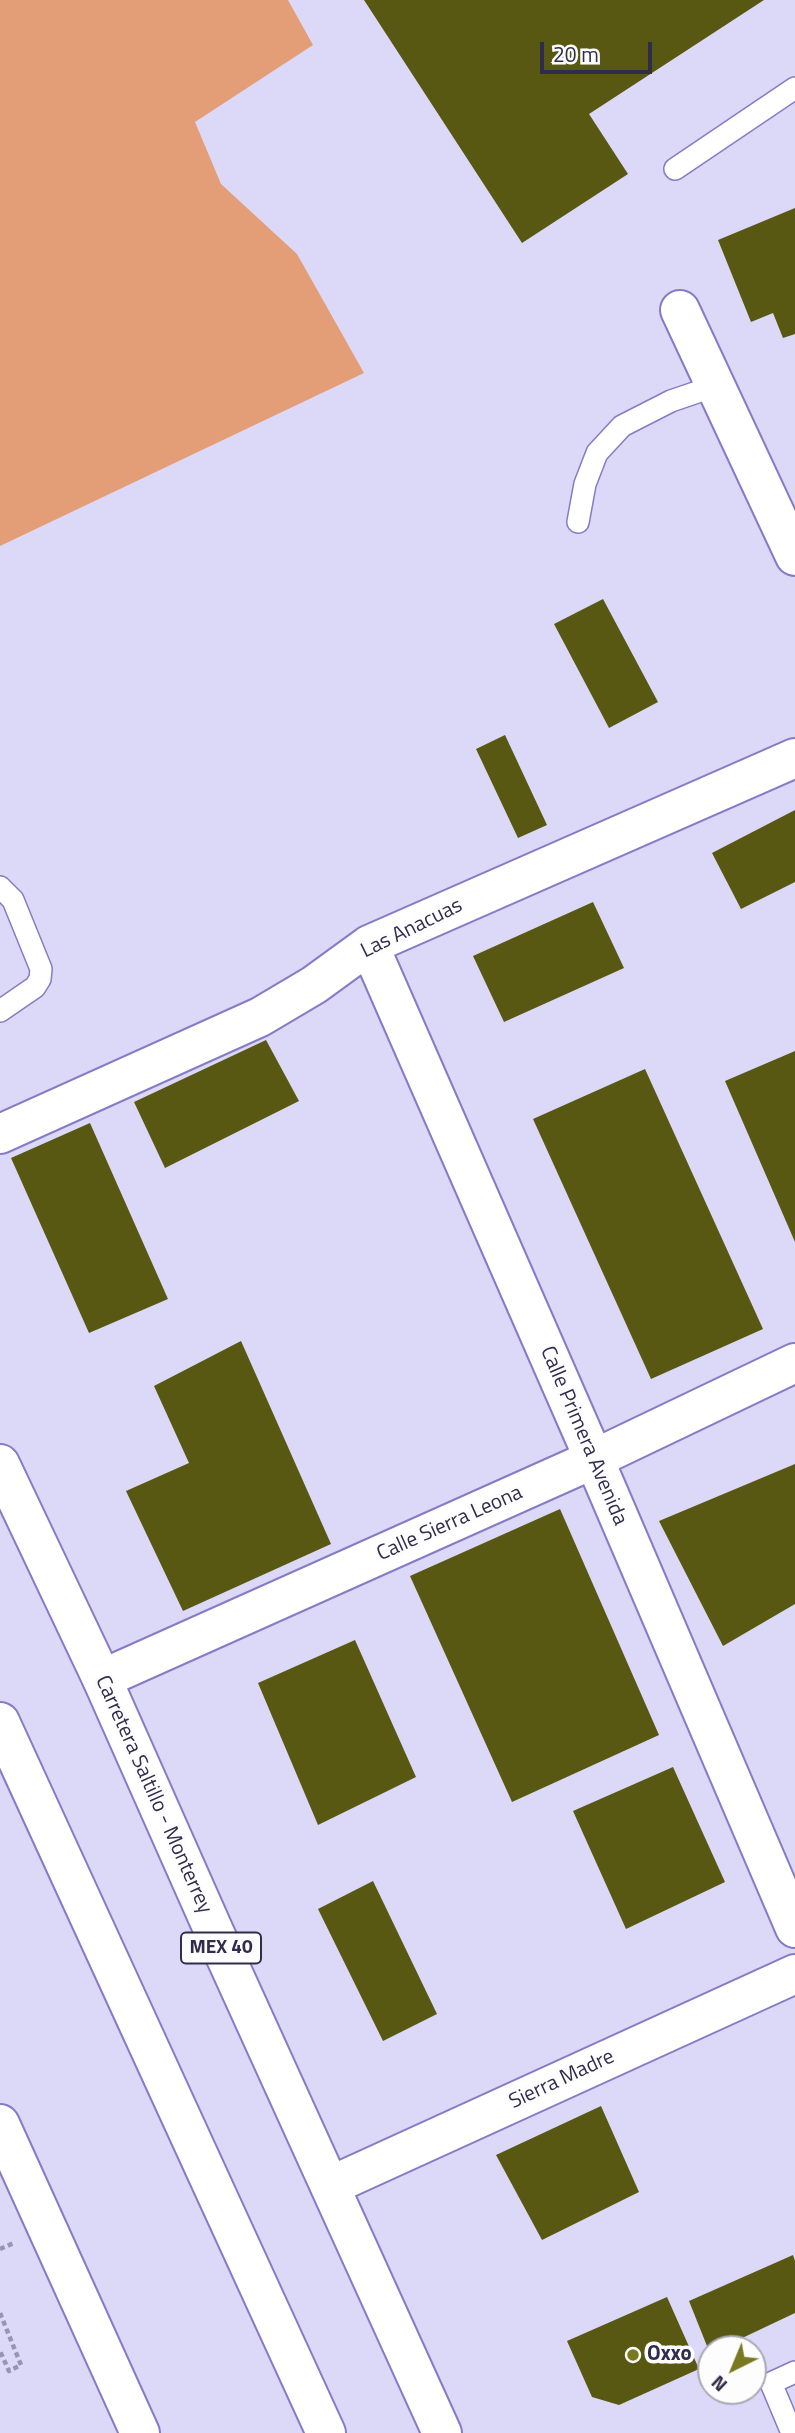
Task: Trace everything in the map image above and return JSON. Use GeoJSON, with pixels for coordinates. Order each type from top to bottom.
{"type":"FeatureCollection","features":[{"type":"Feature","properties":{"kind":"street"},"geometry":{"type":"LineString","coordinates":[[680,310],[795,556]]}},
{"type":"Feature","properties":{"kind":"street","name":"Las Anacuas"},"geometry":{"type":"LineString","coordinates":[[0,1133],[260,1017],[314,985],[369,946],[795,758]]}},
{"type":"Feature","properties":{"kind":"street","name":"Calle Primera Avenida"},"geometry":{"type":"LineString","coordinates":[[369,946],[594,1459],[795,1928]]}},
{"type":"Feature","properties":{"kind":"street","name":"Calle Sierra Leona"},"geometry":{"type":"LineString","coordinates":[[102,1679],[594,1459],[795,1363]]}},
{"type":"Feature","properties":{"kind":"street","name":"Carretera Saltillo - Monterrey"},"geometry":{"type":"LineString","coordinates":[[0,1464],[102,1679],[442,2433]]}},
{"type":"Feature","properties":{"kind":"street"},"geometry":{"type":"LineString","coordinates":[[0,1722],[326,2433]]}},
{"type":"Feature","properties":{"kind":"street","name":"Sierra Madre"},"geometry":{"type":"LineString","coordinates":[[330,2186],[795,1973]]}},
{"type":"Feature","properties":{"kind":"street"},"geometry":{"type":"LineString","coordinates":[[0,2124],[140,2433]]}},
{"type":"Feature","properties":{"kind":"lane"},"geometry":{"type":"LineString","coordinates":[[675,169],[795,88]]}},
{"type":"Feature","properties":{"kind":"lane"},"geometry":{"type":"LineString","coordinates":[[578,522],[585,484],[597,453],[622,426],[671,401],[715,386]]}},
{"type":"Feature","properties":{"kind":"lane"},"geometry":{"type":"LineString","coordinates":[[0,887],[13,900],[41,969],[40,979],[35,987],[0,1012]]}},
{"type":"Feature","properties":{"kind":"lane"},"geometry":{"type":"LineString","coordinates":[[792,2433],[771,2383],[795,2372]]}},
{"type":"Feature","properties":{"kind":"path"},"geometry":{"type":"LineString","coordinates":[[0,2313],[21,2365],[9,2371],[0,2351]]}},
{"type":"Feature","properties":{"kind":"shaded area"},"geometry":{"type":"Polygon","coordinates":[[[0,0],[288,0],[313,45],[195,122],[221,184],[297,254],[364,373],[0,546],[0,0]]]}},
{"type":"Feature","properties":{"kind":"building"},"geometry":{"type":"Polygon","coordinates":[[[364,0],[764,0],[589,114],[628,174],[522,243],[364,0]]]}},
{"type":"Feature","properties":{"kind":"building"},"geometry":{"type":"Polygon","coordinates":[[[795,208],[795,334],[783,338],[773,313],[751,322],[718,240],[795,208]]]}},
{"type":"Feature","properties":{"kind":"building"},"geometry":{"type":"Polygon","coordinates":[[[603,599],[658,702],[609,728],[554,624],[603,599]]]}},
{"type":"Feature","properties":{"kind":"building"},"geometry":{"type":"Polygon","coordinates":[[[505,735],[547,825],[518,838],[476,749],[505,735]]]}},
{"type":"Feature","properties":{"kind":"building"},"geometry":{"type":"Polygon","coordinates":[[[795,810],[795,882],[741,909],[712,853],[795,810]]]}},
{"type":"Feature","properties":{"kind":"building"},"geometry":{"type":"Polygon","coordinates":[[[593,902],[624,968],[504,1022],[473,956],[593,902]]]}},
{"type":"Feature","properties":{"kind":"building"},"geometry":{"type":"Polygon","coordinates":[[[266,1040],[299,1101],[165,1168],[134,1102],[266,1040]]]}},
{"type":"Feature","properties":{"kind":"building"},"geometry":{"type":"Polygon","coordinates":[[[795,1051],[795,1242],[725,1081],[795,1051]]]}},
{"type":"Feature","properties":{"kind":"building"},"geometry":{"type":"Polygon","coordinates":[[[645,1069],[763,1329],[651,1379],[533,1119],[645,1069]]]}},
{"type":"Feature","properties":{"kind":"building"},"geometry":{"type":"Polygon","coordinates":[[[90,1123],[168,1299],[89,1333],[11,1158],[90,1123]]]}},
{"type":"Feature","properties":{"kind":"building"},"geometry":{"type":"Polygon","coordinates":[[[241,1341],[331,1544],[183,1611],[126,1491],[189,1463],[154,1386],[241,1341]]]}},
{"type":"Feature","properties":{"kind":"building"},"geometry":{"type":"Polygon","coordinates":[[[795,1464],[795,1604],[723,1646],[659,1521],[795,1464]]]}},
{"type":"Feature","properties":{"kind":"building"},"geometry":{"type":"Polygon","coordinates":[[[560,1509],[659,1735],[512,1802],[410,1576],[560,1509]]]}},
{"type":"Feature","properties":{"kind":"building"},"geometry":{"type":"Polygon","coordinates":[[[355,1640],[416,1777],[318,1825],[258,1683],[355,1640]]]}},
{"type":"Feature","properties":{"kind":"building"},"geometry":{"type":"Polygon","coordinates":[[[673,1767],[725,1882],[626,1929],[573,1811],[673,1767]]]}},
{"type":"Feature","properties":{"kind":"building"},"geometry":{"type":"Polygon","coordinates":[[[373,1881],[437,2014],[383,2041],[318,1909],[373,1881]]]}},
{"type":"Feature","properties":{"kind":"building"},"geometry":{"type":"Polygon","coordinates":[[[601,2106],[639,2192],[542,2240],[496,2155],[601,2106]]]}},
{"type":"Feature","properties":{"kind":"building"},"geometry":{"type":"Polygon","coordinates":[[[793,2255],[795,2313],[749,2335],[703,2335],[689,2301],[793,2255]]]}},
{"type":"Feature","properties":{"kind":"building","name":"Oxxo"},"geometry":{"type":"Polygon","coordinates":[[[667,2297],[697,2370],[619,2405],[592,2397],[567,2341],[667,2297]]]}},
{"type":"Feature","properties":{"kind":"place","name":"Oxxo"},"geometry":{"type":"Point","coordinates":[633,2355]}}]}
